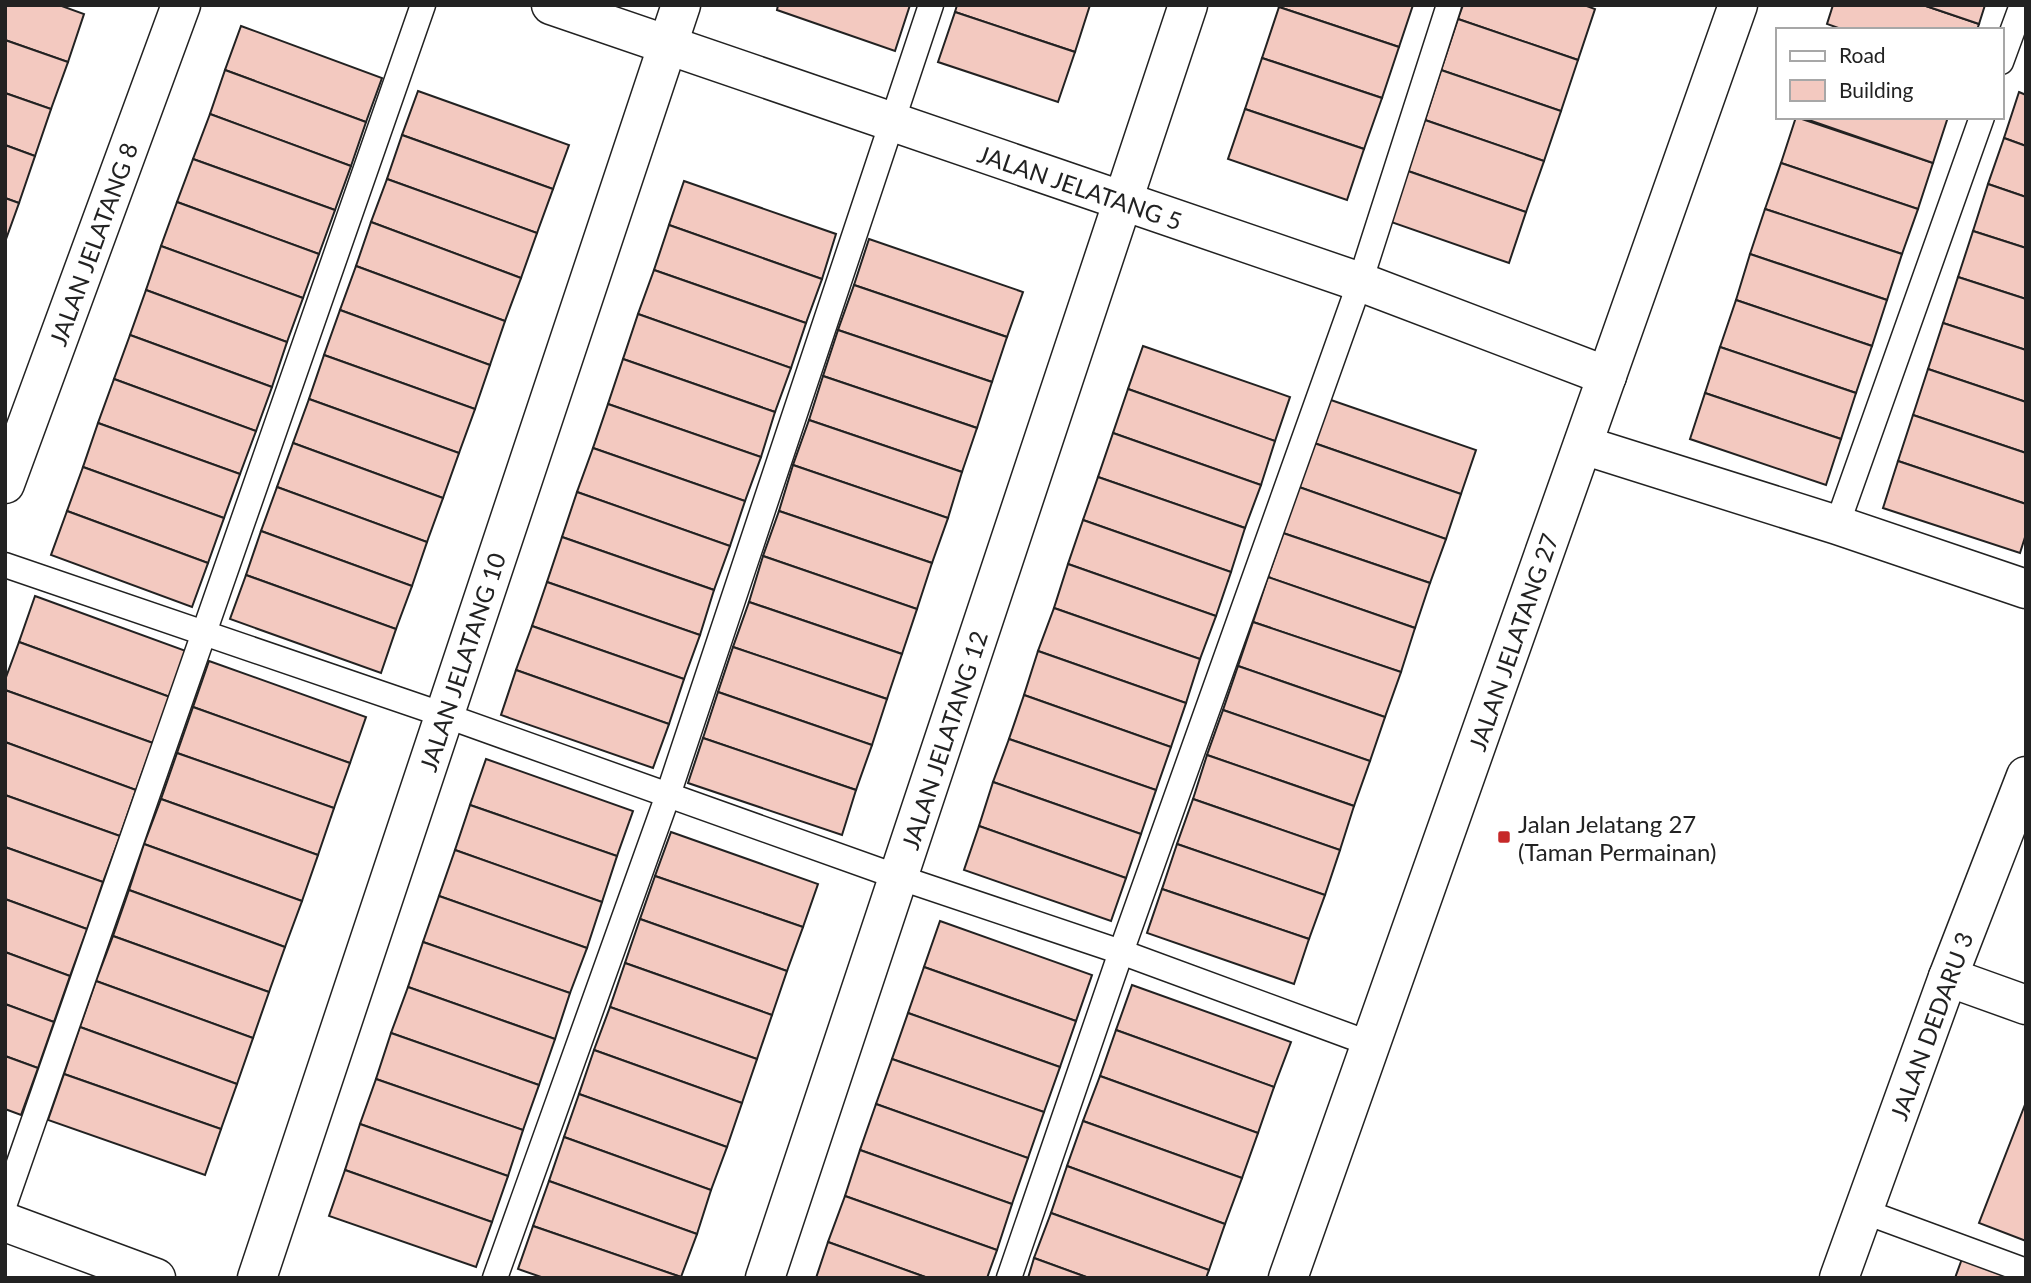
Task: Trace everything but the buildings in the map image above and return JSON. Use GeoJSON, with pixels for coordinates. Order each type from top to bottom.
{"type":"FeatureCollection","features":[{"type":"Feature","properties":{"kind":"street","name":"JALAN JELATANG 8"},"geometry":{"type":"LineString","coordinates":[[5,484],[181,5]]}},
{"type":"Feature","properties":{"kind":"street","name":"JALAN JELATANG 5"},"geometry":{"type":"LineString","coordinates":[[551,5],[1360,282],[1607,376]]}},
{"type":"Feature","properties":{"kind":"street"},"geometry":{"type":"LineString","coordinates":[[668,46],[681,5]]}},
{"type":"Feature","properties":{"kind":"street","name":"JALAN JELATANG 12"},"geometry":{"type":"LineString","coordinates":[[765,1278],[1188,5]]}},
{"type":"Feature","properties":{"kind":"street","name":"JALAN JELATANG 27"},"geometry":{"type":"LineString","coordinates":[[1288,1278],[1738,5]]}},
{"type":"Feature","properties":{"kind":"street","name":"JALAN JELATANG 10"},"geometry":{"type":"LineString","coordinates":[[257,1278],[668,46]]}},
{"type":"Feature","properties":{"kind":"street"},"geometry":{"type":"LineString","coordinates":[[1583,445],[1837,525],[2026,589]]}},
{"type":"Feature","properties":{"kind":"street","name":"JALAN DEDARU 3"},"geometry":{"type":"LineString","coordinates":[[1839,1278],[1948,976],[2026,776]]}},
{"type":"Feature","properties":{"kind":"street"},"geometry":{"type":"LineString","coordinates":[[1948,976],[2026,1005]]}},
{"type":"Feature","properties":{"kind":"street"},"geometry":{"type":"LineString","coordinates":[[5,1222],[156,1278]]}},
{"type":"Feature","properties":{"kind":"lane"},"geometry":{"type":"LineString","coordinates":[[5,1203],[423,5]]}},
{"type":"Feature","properties":{"kind":"lane"},"geometry":{"type":"LineString","coordinates":[[495,1278],[668,795],[931,5]]}},
{"type":"Feature","properties":{"kind":"lane"},"geometry":{"type":"LineString","coordinates":[[1009,1278],[1121,952],[1360,282],[1449,5]]}},
{"type":"Feature","properties":{"kind":"lane"},"geometry":{"type":"LineString","coordinates":[[2003,57],[2022,5]]}},
{"type":"Feature","properties":{"kind":"lane"},"geometry":{"type":"LineString","coordinates":[[1837,525],[1981,119]]}},
{"type":"Feature","properties":{"kind":"lane"},"geometry":{"type":"LineString","coordinates":[[5,565],[444,715],[898,877],[1121,952],[1371,1044]]}},
{"type":"Feature","properties":{"kind":"lane"},"geometry":{"type":"LineString","coordinates":[[1863,1211],[2026,1271]]}},
{"type":"Feature","properties":{"kind":"place","name":"Jalan Jelatang 27 (Taman Permainan)"},"geometry":{"type":"Point","coordinates":[1504,837]}}]}
